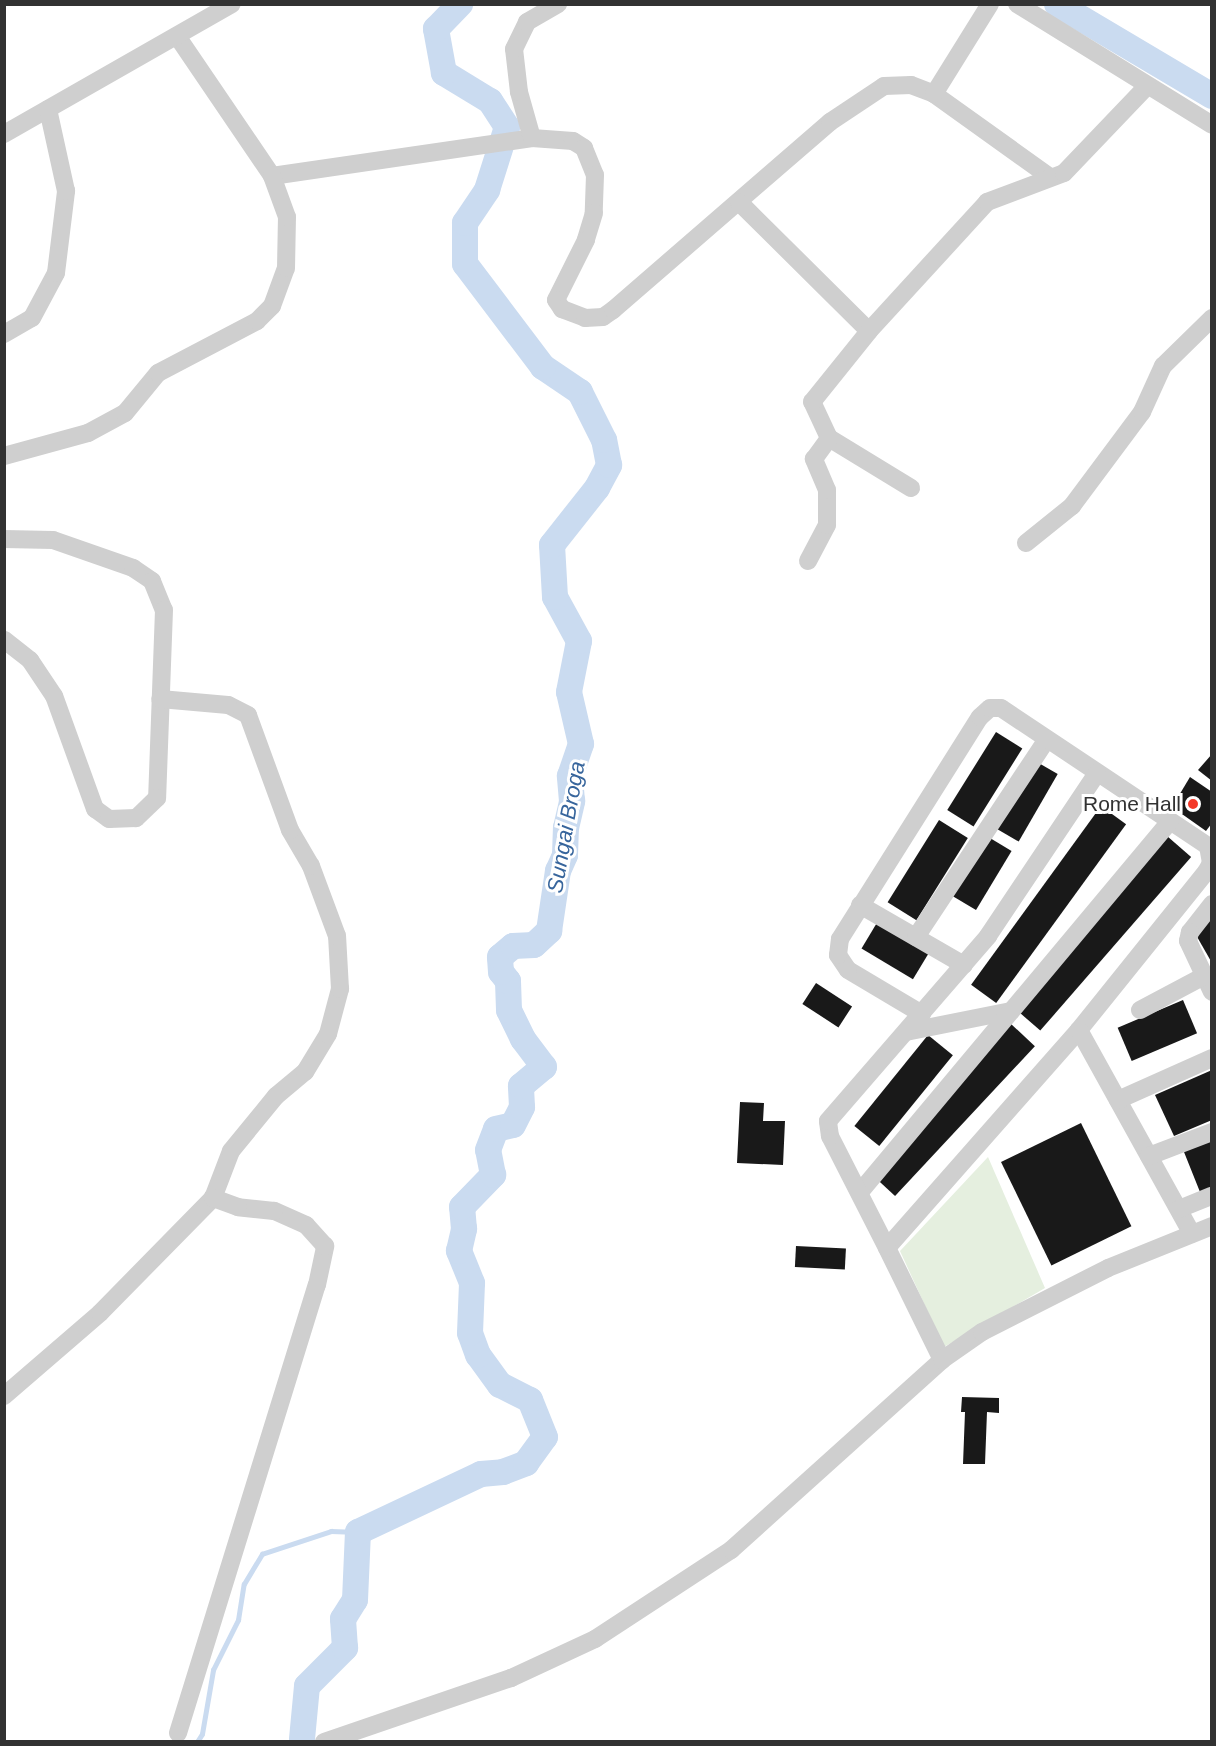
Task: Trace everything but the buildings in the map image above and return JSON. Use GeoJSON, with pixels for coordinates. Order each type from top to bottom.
{"type":"FeatureCollection","features":[{"type":"Feature","properties":{"kind":"street"},"geometry":{"type":"LineString","coordinates":[[4,134],[232,4]]}},
{"type":"Feature","properties":{"kind":"street"},"geometry":{"type":"LineString","coordinates":[[525,139],[514,49],[528,22],[558,4]]}},
{"type":"Feature","properties":{"kind":"street"},"geometry":{"type":"LineString","coordinates":[[934,94],[990,4]]}},
{"type":"Feature","properties":{"kind":"street"},"geometry":{"type":"LineString","coordinates":[[1017,4],[1212,125]]}},
{"type":"Feature","properties":{"kind":"street"},"geometry":{"type":"LineString","coordinates":[[4,456],[88,434],[125,413],[158,373],[257,321],[272,306],[286,268],[287,217],[272,176],[177,36]]}},
{"type":"Feature","properties":{"kind":"street"},"geometry":{"type":"LineString","coordinates":[[272,176],[481,144],[525,139],[573,141],[585,148],[595,174],[596,195],[589,231],[556,300],[562,309],[585,318],[603,317],[613,310],[830,122],[884,86],[911,85],[934,94],[1050,177]]}},
{"type":"Feature","properties":{"kind":"street"},"geometry":{"type":"LineString","coordinates":[[911,488],[829,438],[812,402],[869,331],[987,202],[1064,173],[1147,86]]}},
{"type":"Feature","properties":{"kind":"street"},"geometry":{"type":"LineString","coordinates":[[4,334],[32,318],[56,273],[66,191],[48,109]]}},
{"type":"Feature","properties":{"kind":"street"},"geometry":{"type":"LineString","coordinates":[[739,202],[869,331]]}},
{"type":"Feature","properties":{"kind":"street"},"geometry":{"type":"LineString","coordinates":[[1026,543],[1072,506],[1142,412],[1163,366],[1212,318]]}},
{"type":"Feature","properties":{"kind":"street"},"geometry":{"type":"LineString","coordinates":[[808,561],[827,525],[827,490],[814,459],[829,438]]}},
{"type":"Feature","properties":{"kind":"street"},"geometry":{"type":"LineString","coordinates":[[4,539],[52,540],[133,568],[152,581],[164,610],[157,798],[136,818],[109,819],[95,809],[54,696],[30,660],[4,640]]}},
{"type":"Feature","properties":{"kind":"street"},"geometry":{"type":"LineString","coordinates":[[4,1396],[100,1313],[213,1198],[231,1151],[276,1096],[305,1072],[328,1034],[340,989],[337,936],[311,866],[290,830],[248,715],[216,703],[160,699]]}},
{"type":"Feature","properties":{"kind":"street"},"geometry":{"type":"LineString","coordinates":[[888,1248],[1079,1030],[1211,863],[1208,846],[1001,708],[990,708],[980,717],[840,939],[838,956],[848,970],[921,1014]]}},
{"type":"Feature","properties":{"kind":"street"},"geometry":{"type":"LineString","coordinates":[[916,937],[1047,739]]}},
{"type":"Feature","properties":{"kind":"street"},"geometry":{"type":"LineString","coordinates":[[942,1359],[830,1136],[828,1121],[988,936],[1097,772]]}},
{"type":"Feature","properties":{"kind":"street"},"geometry":{"type":"LineString","coordinates":[[860,1192],[1170,821]]}},
{"type":"Feature","properties":{"kind":"street"},"geometry":{"type":"LineString","coordinates":[[1140,1010],[1208,984],[1188,941],[1190,932],[1212,904]]}},
{"type":"Feature","properties":{"kind":"street"},"geometry":{"type":"LineString","coordinates":[[860,905],[964,965]]}},
{"type":"Feature","properties":{"kind":"street"},"geometry":{"type":"LineString","coordinates":[[906,1032],[1011,1011]]}},
{"type":"Feature","properties":{"kind":"street"},"geometry":{"type":"LineString","coordinates":[[1079,1030],[1192,1234]]}},
{"type":"Feature","properties":{"kind":"street"},"geometry":{"type":"LineString","coordinates":[[1118,1100],[1212,1058]]}},
{"type":"Feature","properties":{"kind":"street"},"geometry":{"type":"LineString","coordinates":[[1149,1156],[1212,1132]]}},
{"type":"Feature","properties":{"kind":"street"},"geometry":{"type":"LineString","coordinates":[[1179,1209],[1212,1196]]}},
{"type":"Feature","properties":{"kind":"street"},"geometry":{"type":"LineString","coordinates":[[178,1733],[310,1308],[325,1246],[306,1225],[274,1211],[238,1207],[213,1198]]}},
{"type":"Feature","properties":{"kind":"street"},"geometry":{"type":"LineString","coordinates":[[324,1742],[463,1695],[548,1663],[595,1640],[731,1550],[942,1359],[982,1332],[1057,1292],[1212,1226]]}},
{"type":"Feature","properties":{"kind":"green space"},"geometry":{"type":"Polygon","coordinates":[[[988,1157],[1045,1288],[944,1347],[900,1251],[988,1157]]]}},
{"type":"Feature","properties":{"kind":"waterway","name":"Sungai Broga"},"geometry":{"type":"LineString","coordinates":[[302,1739],[307,1686],[345,1648],[343,1619],[355,1600],[358,1532],[481,1474],[503,1472],[526,1463],[545,1437],[530,1400],[500,1385],[478,1355],[470,1333],[472,1283],[459,1251],[464,1229],[462,1207],[493,1175],[488,1150],[496,1129],[513,1125],[522,1107],[521,1086],[544,1067],[523,1039],[509,1010],[508,981],[501,972],[500,957],[513,946],[534,945],[549,931],[558,871],[565,855],[566,828],[572,801],[570,776],[581,744],[569,692],[579,641],[555,597],[552,545],[597,488],[609,465],[604,440],[580,392],[543,367],[465,264],[465,223],[487,190],[507,127],[490,101],[444,73],[436,29],[460,4]]}},
{"type":"Feature","properties":{"kind":"waterway"},"geometry":{"type":"LineString","coordinates":[[1057,4],[1212,96]]}},
{"type":"Feature","properties":{"kind":"waterway"},"geometry":{"type":"LineString","coordinates":[[197,1742],[202,1734],[213,1670],[238,1620],[244,1584],[262,1554],[331,1531],[358,1532]]}},
{"type":"Feature","properties":{"kind":"place","name":"Rome Hall"},"geometry":{"type":"Point","coordinates":[1193,804]}}]}
